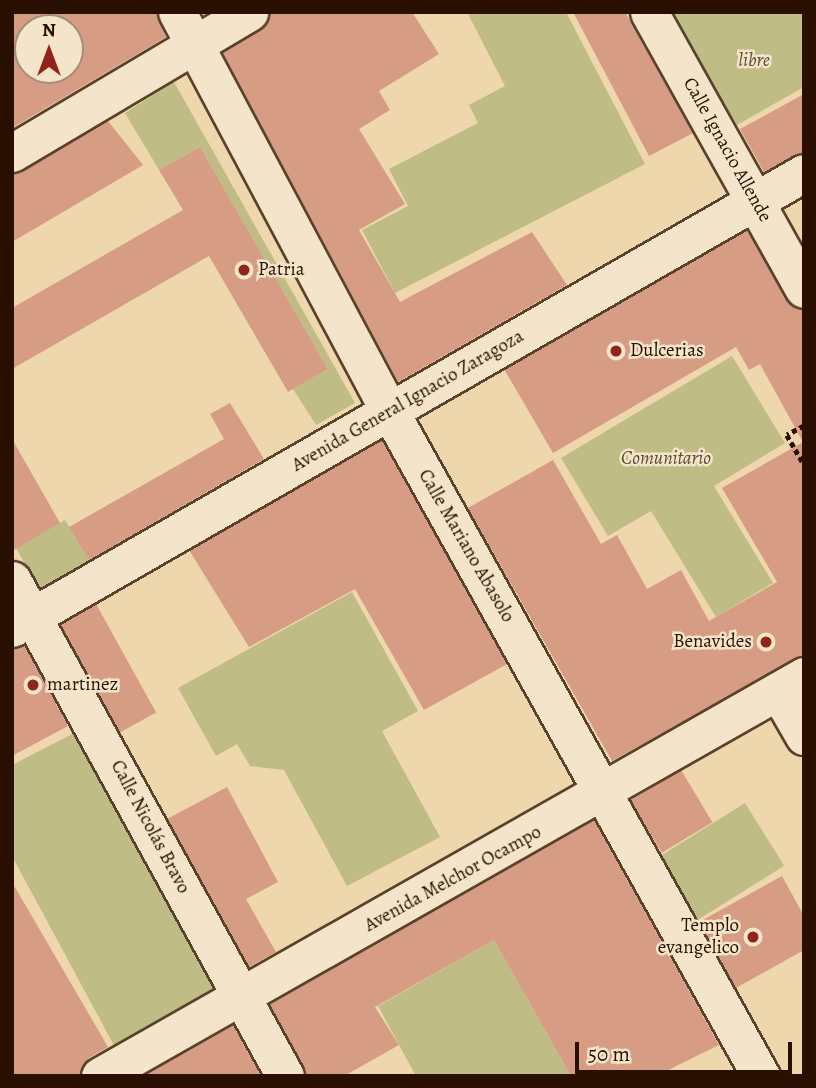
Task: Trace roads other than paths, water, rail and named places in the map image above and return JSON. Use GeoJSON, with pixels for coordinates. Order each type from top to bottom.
{"type":"FeatureCollection","features":[{"type":"Feature","properties":{"kind":"street","name":"Calle Mariano Abasolo"},"geometry":{"type":"LineString","coordinates":[[177,12],[390,412],[607,793],[761,1076]]}},
{"type":"Feature","properties":{"kind":"street"},"geometry":{"type":"LineString","coordinates":[[12,153],[249,12]]}},
{"type":"Feature","properties":{"kind":"street","name":"Calle Ignacio Allende"},"geometry":{"type":"LineString","coordinates":[[649,12],[804,289]]}},
{"type":"Feature","properties":{"kind":"street","name":"Avenida General Ignacio Zaragoza"},"geometry":{"type":"LineString","coordinates":[[24,622],[804,173]]}},
{"type":"Feature","properties":{"kind":"street","name":"Calle Nicolás Bravo"},"geometry":{"type":"LineString","coordinates":[[12,580],[24,622],[285,1076]]}},
{"type":"Feature","properties":{"kind":"street"},"geometry":{"type":"LineString","coordinates":[[791,683],[804,736]]}},
{"type":"Feature","properties":{"kind":"street","name":"Avenida Melchor Ocampo"},"geometry":{"type":"LineString","coordinates":[[100,1076],[607,793],[791,683]]}},
{"type":"Feature","properties":{"kind":"place","name":"Patria"},"geometry":{"type":"Point","coordinates":[244,270]}},
{"type":"Feature","properties":{"kind":"place","name":"Dulcerias"},"geometry":{"type":"Point","coordinates":[616,351]}},
{"type":"Feature","properties":{"kind":"place","name":"Benavides"},"geometry":{"type":"Point","coordinates":[766,642]}},
{"type":"Feature","properties":{"kind":"place","name":"martinez"},"geometry":{"type":"Point","coordinates":[33,685]}},
{"type":"Feature","properties":{"kind":"place","name":"Templo evangelico"},"geometry":{"type":"Point","coordinates":[753,937]}},
{"type":"Feature","properties":{"kind":"park label","name":"libre"},"geometry":{"type":"Point","coordinates":[754,61]}},
{"type":"Feature","properties":{"kind":"park label","name":"Comunitario"},"geometry":{"type":"Point","coordinates":[666,459]}}]}
